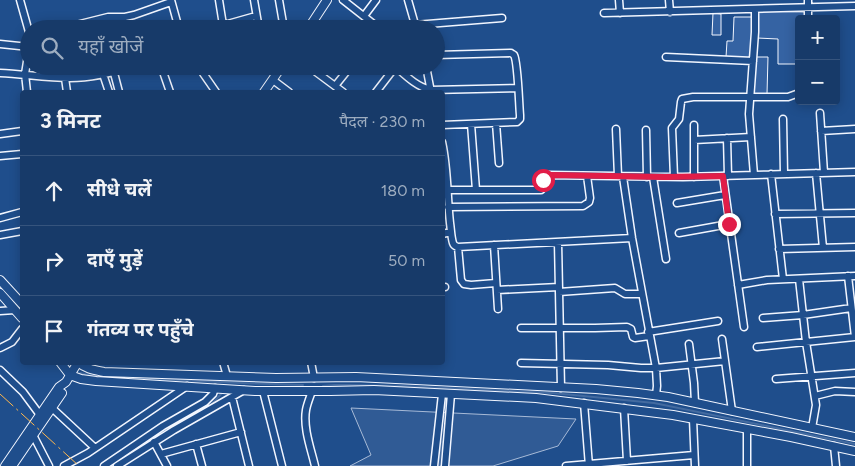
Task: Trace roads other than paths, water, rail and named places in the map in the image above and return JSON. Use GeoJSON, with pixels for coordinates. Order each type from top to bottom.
{"type":"FeatureCollection","features":[{"type":"Feature","properties":{"kind":"street"},"geometry":{"type":"LineString","coordinates":[[20,0],[26,20]]}},
{"type":"Feature","properties":{"kind":"street"},"geometry":{"type":"LineString","coordinates":[[219,0],[222,20]]}},
{"type":"Feature","properties":{"kind":"street"},"geometry":{"type":"LineString","coordinates":[[254,0],[257,20]]}},
{"type":"Feature","properties":{"kind":"street"},"geometry":{"type":"LineString","coordinates":[[279,0],[282,20]]}},
{"type":"Feature","properties":{"kind":"street"},"geometry":{"type":"LineString","coordinates":[[314,20],[327,0]]}},
{"type":"Feature","properties":{"kind":"street"},"geometry":{"type":"LineString","coordinates":[[343,0],[369,20]]}},
{"type":"Feature","properties":{"kind":"street"},"geometry":{"type":"LineString","coordinates":[[364,16],[376,0]]}},
{"type":"Feature","properties":{"kind":"street"},"geometry":{"type":"LineString","coordinates":[[408,0],[413,20]]}},
{"type":"Feature","properties":{"kind":"street"},"geometry":{"type":"LineString","coordinates":[[619,0],[620,13]]}},
{"type":"Feature","properties":{"kind":"street"},"geometry":{"type":"LineString","coordinates":[[669,0],[670,12]]}},
{"type":"Feature","properties":{"kind":"street"},"geometry":{"type":"LineString","coordinates":[[808,0],[808,15]]}},
{"type":"Feature","properties":{"kind":"street"},"geometry":{"type":"LineString","coordinates":[[96,20],[134,15],[171,1],[176,20]]}},
{"type":"Feature","properties":{"kind":"street"},"geometry":{"type":"LineString","coordinates":[[604,13],[855,6]]}},
{"type":"Feature","properties":{"kind":"street"},"geometry":{"type":"LineString","coordinates":[[754,175],[749,114],[755,9]]}},
{"type":"Feature","properties":{"kind":"street"},"geometry":{"type":"LineString","coordinates":[[240,20],[256,16]]}},
{"type":"Feature","properties":{"kind":"street"},"geometry":{"type":"LineString","coordinates":[[445,24],[502,18]]}},
{"type":"Feature","properties":{"kind":"street"},"geometry":{"type":"LineString","coordinates":[[0,44],[20,47]]}},
{"type":"Feature","properties":{"kind":"street"},"geometry":{"type":"LineString","coordinates":[[445,55],[513,54],[520,115],[519,121],[515,123],[445,125]]}},
{"type":"Feature","properties":{"kind":"street"},"geometry":{"type":"LineString","coordinates":[[666,57],[753,61]]}},
{"type":"Feature","properties":{"kind":"street"},"geometry":{"type":"LineString","coordinates":[[0,73],[20,74]]}},
{"type":"Feature","properties":{"kind":"street"},"geometry":{"type":"LineString","coordinates":[[25,75],[27,90]]}},
{"type":"Feature","properties":{"kind":"street"},"geometry":{"type":"LineString","coordinates":[[35,75],[64,78],[81,78],[98,75]]}},
{"type":"Feature","properties":{"kind":"street"},"geometry":{"type":"LineString","coordinates":[[103,75],[108,90]]}},
{"type":"Feature","properties":{"kind":"street"},"geometry":{"type":"LineString","coordinates":[[115,75],[118,90]]}},
{"type":"Feature","properties":{"kind":"street"},"geometry":{"type":"LineString","coordinates":[[163,75],[167,90]]}},
{"type":"Feature","properties":{"kind":"street"},"geometry":{"type":"LineString","coordinates":[[204,75],[215,90]]}},
{"type":"Feature","properties":{"kind":"street"},"geometry":{"type":"LineString","coordinates":[[273,75],[287,90]]}},
{"type":"Feature","properties":{"kind":"street"},"geometry":{"type":"LineString","coordinates":[[265,90],[276,75]]}},
{"type":"Feature","properties":{"kind":"street"},"geometry":{"type":"LineString","coordinates":[[320,75],[340,90]]}},
{"type":"Feature","properties":{"kind":"street"},"geometry":{"type":"LineString","coordinates":[[335,86],[344,75]]}},
{"type":"Feature","properties":{"kind":"street"},"geometry":{"type":"LineString","coordinates":[[378,90],[390,75]]}},
{"type":"Feature","properties":{"kind":"street"},"geometry":{"type":"LineString","coordinates":[[406,75],[429,90]]}},
{"type":"Feature","properties":{"kind":"street"},"geometry":{"type":"LineString","coordinates":[[428,75],[431,90]]}},
{"type":"Feature","properties":{"kind":"street"},"geometry":{"type":"LineString","coordinates":[[64,78],[67,90]]}},
{"type":"Feature","properties":{"kind":"street"},"geometry":{"type":"LineString","coordinates":[[445,91],[518,88]]}},
{"type":"Feature","properties":{"kind":"street"},"geometry":{"type":"LineString","coordinates":[[674,177],[672,128],[680,115],[682,99],[693,97],[788,97],[795,94]]}},
{"type":"Feature","properties":{"kind":"street"},"geometry":{"type":"LineString","coordinates":[[820,113],[824,172]]}},
{"type":"Feature","properties":{"kind":"street"},"geometry":{"type":"LineString","coordinates":[[783,119],[784,174]]}},
{"type":"Feature","properties":{"kind":"street"},"geometry":{"type":"LineString","coordinates":[[496,123],[499,163]]}},
{"type":"Feature","properties":{"kind":"street"},"geometry":{"type":"LineString","coordinates":[[470,124],[476,190]]}},
{"type":"Feature","properties":{"kind":"street"},"geometry":{"type":"LineString","coordinates":[[694,125],[694,177]]}},
{"type":"Feature","properties":{"kind":"street"},"geometry":{"type":"LineString","coordinates":[[616,129],[620,176],[656,368],[656,395]]}},
{"type":"Feature","properties":{"kind":"street"},"geometry":{"type":"LineString","coordinates":[[821,131],[855,129]]}},
{"type":"Feature","properties":{"kind":"street"},"geometry":{"type":"LineString","coordinates":[[646,130],[650,177],[666,259]]}},
{"type":"Feature","properties":{"kind":"street"},"geometry":{"type":"LineString","coordinates":[[0,134],[20,131]]}},
{"type":"Feature","properties":{"kind":"street"},"geometry":{"type":"LineString","coordinates":[[694,140],[751,137]]}},
{"type":"Feature","properties":{"kind":"street"},"geometry":{"type":"LineString","coordinates":[[727,138],[725,196],[744,327]]}},
{"type":"Feature","properties":{"kind":"street"},"geometry":{"type":"LineString","coordinates":[[0,156],[20,154]]}},
{"type":"Feature","properties":{"kind":"street"},"geometry":{"type":"LineString","coordinates":[[445,159],[451,232],[454,245],[458,247],[632,238]]}},
{"type":"Feature","properties":{"kind":"street"},"geometry":{"type":"LineString","coordinates":[[448,190],[540,190],[543,188],[543,180],[546,176],[694,177],[855,172]]}},
{"type":"Feature","properties":{"kind":"street"},"geometry":{"type":"LineString","coordinates":[[816,173],[823,248]]}},
{"type":"Feature","properties":{"kind":"street"},"geometry":{"type":"LineString","coordinates":[[771,174],[783,279]]}},
{"type":"Feature","properties":{"kind":"street"},"geometry":{"type":"LineString","coordinates":[[448,207],[583,206],[589,202],[590,198],[587,176]]}},
{"type":"Feature","properties":{"kind":"street"},"geometry":{"type":"LineString","coordinates":[[677,203],[725,196]]}},
{"type":"Feature","properties":{"kind":"street"},"geometry":{"type":"LineString","coordinates":[[0,218],[20,213]]}},
{"type":"Feature","properties":{"kind":"street"},"geometry":{"type":"LineString","coordinates":[[775,214],[855,213]]}},
{"type":"Feature","properties":{"kind":"street"},"geometry":{"type":"LineString","coordinates":[[680,232],[729,224]]}},
{"type":"Feature","properties":{"kind":"street"},"geometry":{"type":"LineString","coordinates":[[0,235],[20,231]]}},
{"type":"Feature","properties":{"kind":"street"},"geometry":{"type":"LineString","coordinates":[[445,233],[451,232]]}},
{"type":"Feature","properties":{"kind":"street"},"geometry":{"type":"LineString","coordinates":[[558,242],[561,388]]}},
{"type":"Feature","properties":{"kind":"street"},"geometry":{"type":"LineString","coordinates":[[494,245],[498,309]]}},
{"type":"Feature","properties":{"kind":"street"},"geometry":{"type":"LineString","coordinates":[[458,247],[464,284],[559,290],[614,288],[625,294],[642,294]]}},
{"type":"Feature","properties":{"kind":"street"},"geometry":{"type":"LineString","coordinates":[[779,249],[855,247]]}},
{"type":"Feature","properties":{"kind":"street"},"geometry":{"type":"LineString","coordinates":[[757,347],[855,337],[848,276]]}},
{"type":"Feature","properties":{"kind":"street"},"geometry":{"type":"LineString","coordinates":[[738,285],[783,279],[855,276]]}},
{"type":"Feature","properties":{"kind":"street"},"geometry":{"type":"LineString","coordinates":[[799,279],[806,342],[815,396],[816,411],[812,428]]}},
{"type":"Feature","properties":{"kind":"street"},"geometry":{"type":"LineString","coordinates":[[0,280],[20,302]]}},
{"type":"Feature","properties":{"kind":"street"},"geometry":{"type":"LineString","coordinates":[[0,293],[20,316]]}},
{"type":"Feature","properties":{"kind":"street"},"geometry":{"type":"LineString","coordinates":[[763,318],[803,315],[851,308]]}},
{"type":"Feature","properties":{"kind":"street"},"geometry":{"type":"LineString","coordinates":[[0,311],[15,310]]}},
{"type":"Feature","properties":{"kind":"street"},"geometry":{"type":"LineString","coordinates":[[521,328],[627,327],[631,329],[635,338],[718,321]]}},
{"type":"Feature","properties":{"kind":"street"},"geometry":{"type":"LineString","coordinates":[[0,348],[12,342],[20,332]]}},
{"type":"Feature","properties":{"kind":"street"},"geometry":{"type":"LineString","coordinates":[[722,339],[732,411]]}},
{"type":"Feature","properties":{"kind":"street"},"geometry":{"type":"LineString","coordinates":[[689,344],[695,403]]}},
{"type":"Feature","properties":{"kind":"street"},"geometry":{"type":"LineString","coordinates":[[520,363],[656,368],[725,361]]}},
{"type":"Feature","properties":{"kind":"street"},"geometry":{"type":"LineString","coordinates":[[12,466],[63,390],[68,378],[62,365]]}},
{"type":"Feature","properties":{"kind":"street"},"geometry":{"type":"LineString","coordinates":[[5,466],[77,365]]}},
{"type":"Feature","properties":{"kind":"street"},"geometry":{"type":"LineString","coordinates":[[82,365],[91,370],[104,372],[314,378],[356,377],[622,391],[656,395],[855,438]]}},
{"type":"Feature","properties":{"kind":"street"},"geometry":{"type":"LineString","coordinates":[[224,365],[227,376]]}},
{"type":"Feature","properties":{"kind":"street"},"geometry":{"type":"LineString","coordinates":[[312,365],[314,378]]}},
{"type":"Feature","properties":{"kind":"street"},"geometry":{"type":"LineString","coordinates":[[0,370],[23,392],[40,415]]}},
{"type":"Feature","properties":{"kind":"street"},"geometry":{"type":"LineString","coordinates":[[776,379],[855,373]]}},
{"type":"Feature","properties":{"kind":"street"},"geometry":{"type":"LineString","coordinates":[[68,378],[264,391],[374,390],[536,398],[673,415],[855,451]]}},
{"type":"Feature","properties":{"kind":"street"},"geometry":{"type":"LineString","coordinates":[[64,466],[95,448],[187,386]]}},
{"type":"Feature","properties":{"kind":"street"},"geometry":{"type":"LineString","coordinates":[[104,466],[163,426],[205,402],[213,394],[215,388]]}},
{"type":"Feature","properties":{"kind":"street"},"geometry":{"type":"LineString","coordinates":[[117,466],[127,463],[154,442],[244,390]]}},
{"type":"Feature","properties":{"kind":"street"},"geometry":{"type":"LineString","coordinates":[[264,391],[282,466]]}},
{"type":"Feature","properties":{"kind":"street"},"geometry":{"type":"LineString","coordinates":[[312,391],[305,419],[315,466]]}},
{"type":"Feature","properties":{"kind":"street"},"geometry":{"type":"LineString","coordinates":[[815,396],[835,391],[855,392]]}},
{"type":"Feature","properties":{"kind":"street"},"geometry":{"type":"LineString","coordinates":[[434,466],[447,394]]}},
{"type":"Feature","properties":{"kind":"street"},"geometry":{"type":"LineString","coordinates":[[445,466],[447,394]]}},
{"type":"Feature","properties":{"kind":"street"},"geometry":{"type":"LineString","coordinates":[[232,397],[249,466]]}},
{"type":"Feature","properties":{"kind":"street"},"geometry":{"type":"LineString","coordinates":[[584,403],[589,465]]}},
{"type":"Feature","properties":{"kind":"street"},"geometry":{"type":"LineString","coordinates":[[52,408],[95,448]]}},
{"type":"Feature","properties":{"kind":"street"},"geometry":{"type":"LineString","coordinates":[[624,408],[627,461]]}},
{"type":"Feature","properties":{"kind":"street"},"geometry":{"type":"LineString","coordinates":[[693,419],[695,466]]}},
{"type":"Feature","properties":{"kind":"street"},"geometry":{"type":"LineString","coordinates":[[747,430],[747,466]]}},
{"type":"Feature","properties":{"kind":"street"},"geometry":{"type":"LineString","coordinates":[[161,454],[241,432]]}},
{"type":"Feature","properties":{"kind":"street"},"geometry":{"type":"LineString","coordinates":[[33,435],[49,466]]}},
{"type":"Feature","properties":{"kind":"street"},"geometry":{"type":"LineString","coordinates":[[154,442],[167,466]]}},
{"type":"Feature","properties":{"kind":"street"},"geometry":{"type":"LineString","coordinates":[[196,444],[202,466]]}},
{"type":"Feature","properties":{"kind":"street"},"geometry":{"type":"LineString","coordinates":[[834,446],[835,466]]}},
{"type":"Feature","properties":{"kind":"street"},"geometry":{"type":"LineString","coordinates":[[566,466],[694,455]]}},
{"type":"Feature","properties":{"kind":"waterway"},"geometry":{"type":"LineString","coordinates":[[0,286],[20,309]]}},
{"type":"Feature","properties":{"kind":"waterway"},"geometry":{"type":"LineString","coordinates":[[80,373],[93,376],[303,385]]}},
{"type":"Feature","properties":{"kind":"waterway"},"geometry":{"type":"LineString","coordinates":[[323,386],[402,386],[553,393],[654,403],[855,444]]}},
{"type":"Feature","properties":{"kind":"waterway"},"geometry":{"type":"LineString","coordinates":[[188,415],[210,406],[222,393]]}},
{"type":"Feature","properties":{"kind":"waterway"},"geometry":{"type":"LineString","coordinates":[[439,466],[442,442]]}}]}
